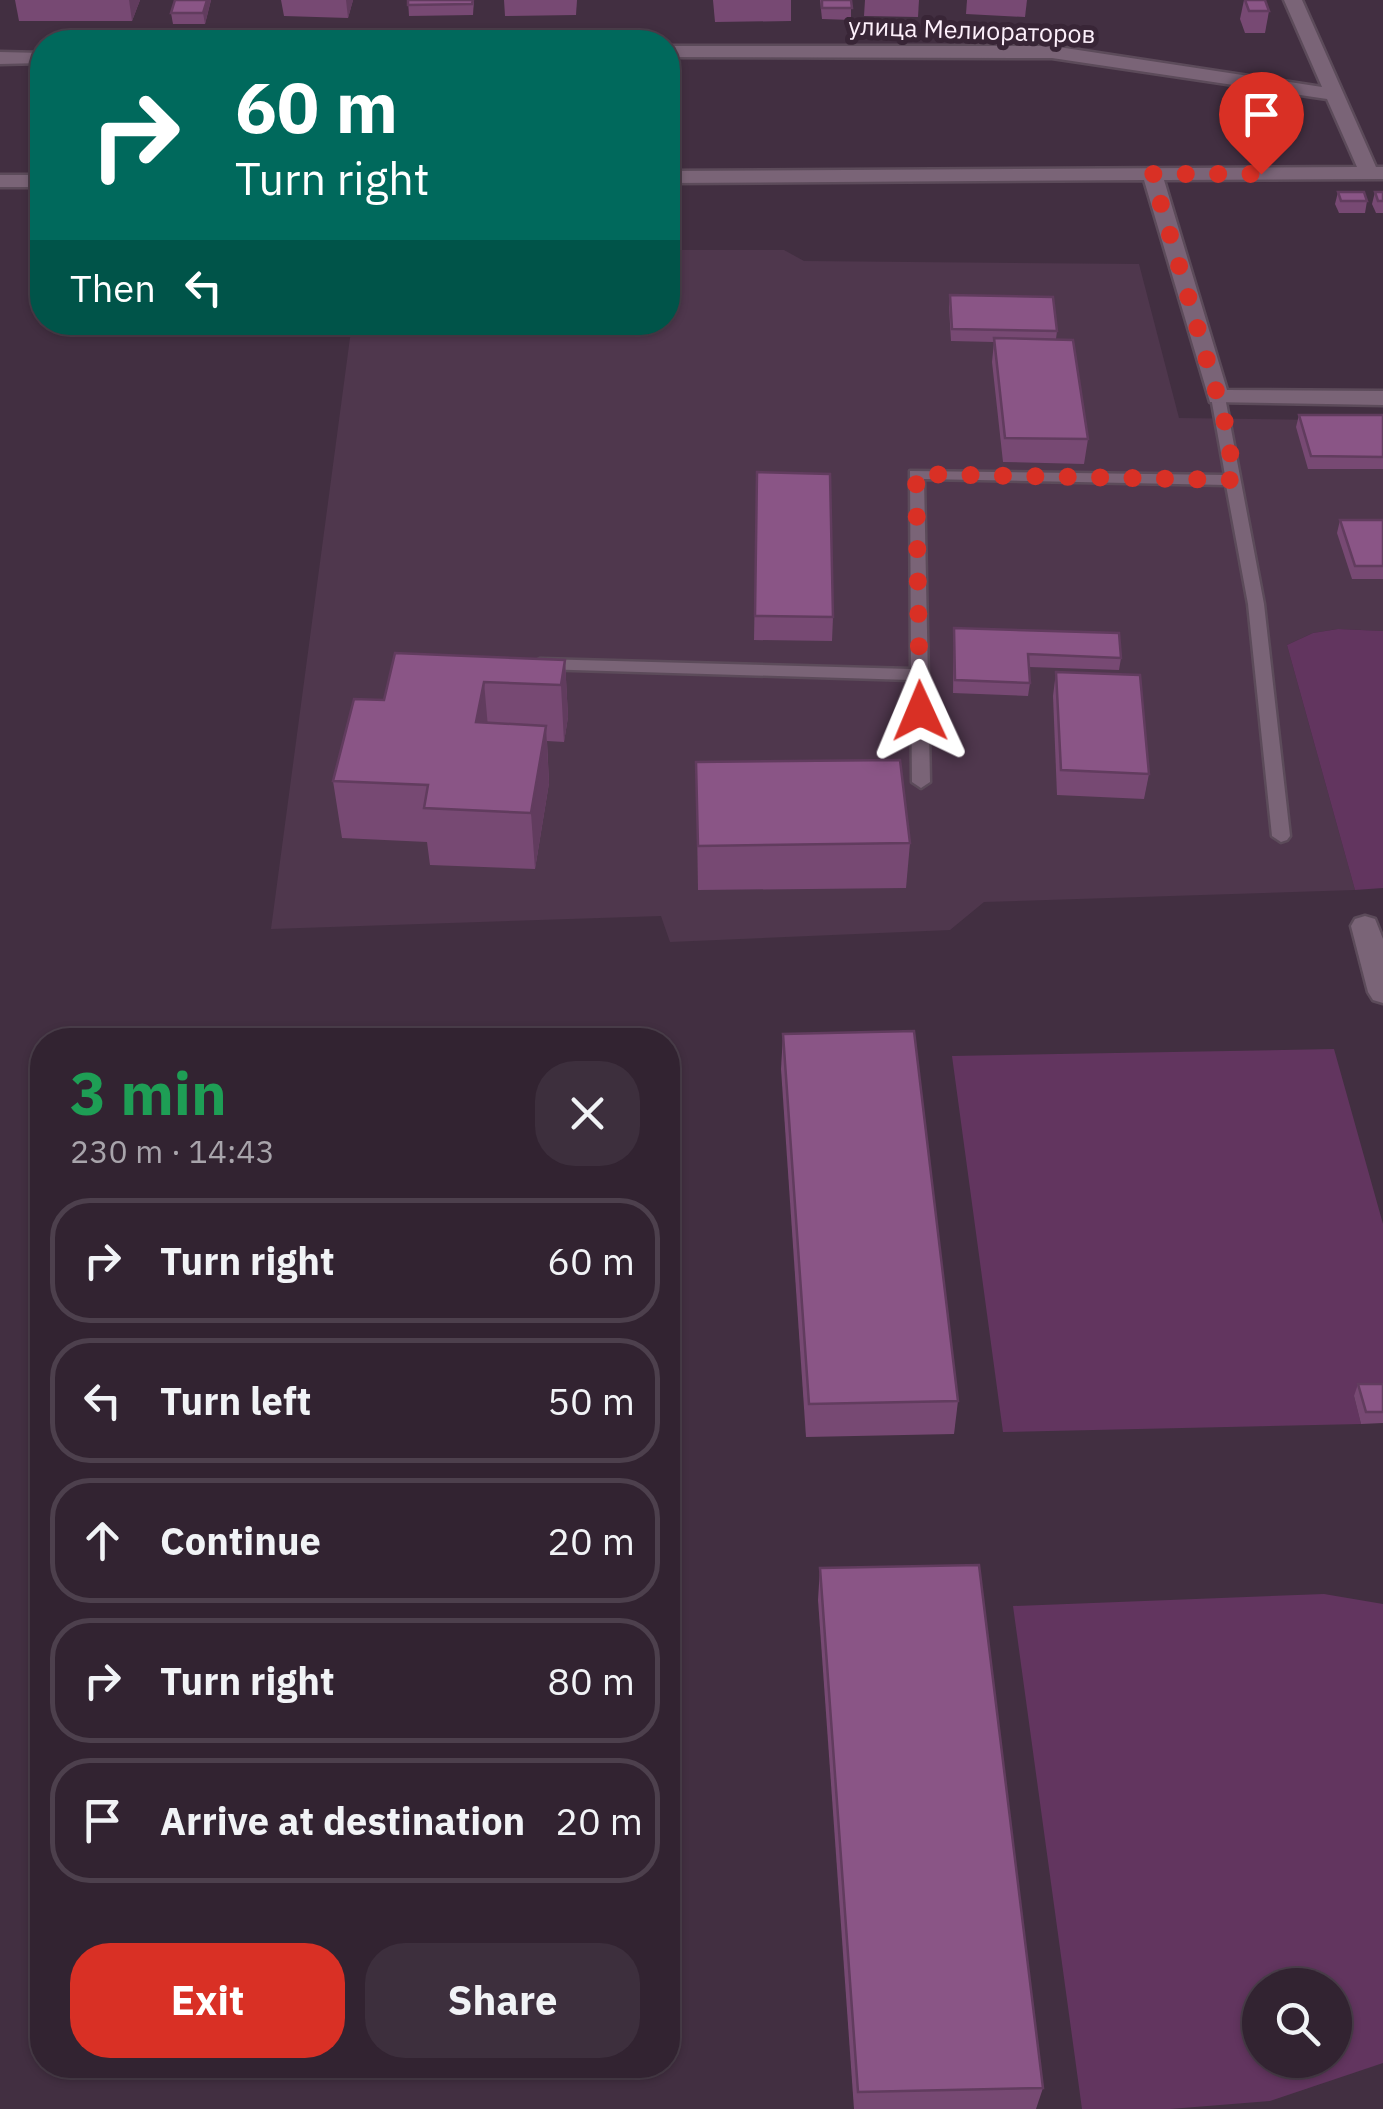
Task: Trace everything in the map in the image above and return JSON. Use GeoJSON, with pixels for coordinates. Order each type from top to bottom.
{"type":"FeatureCollection","features":[{"type":"Feature","properties":{"kind":"street"},"geometry":{"type":"LineString","coordinates":[[680,178],[1376,173],[1332,94],[1293,0]]}},
{"type":"Feature","properties":{"kind":"street","name":"улица Мелиораторов"},"geometry":{"type":"LineString","coordinates":[[680,52],[1052,52],[1332,94]]}},
{"type":"Feature","properties":{"kind":"street"},"geometry":{"type":"LineString","coordinates":[[0,58],[30,58]]}},
{"type":"Feature","properties":{"kind":"street"},"geometry":{"type":"LineString","coordinates":[[1152,174],[1218,397],[1383,398]]}},
{"type":"Feature","properties":{"kind":"street"},"geometry":{"type":"LineString","coordinates":[[0,181],[30,181]]}},
{"type":"Feature","properties":{"kind":"street"},"geometry":{"type":"LineString","coordinates":[[1365,926],[1383,992]]}},
{"type":"Feature","properties":{"kind":"lane"},"geometry":{"type":"LineString","coordinates":[[1218,397],[1256,604],[1281,836]]}},
{"type":"Feature","properties":{"kind":"lane"},"geometry":{"type":"LineString","coordinates":[[921,782],[916,474],[1235,480]]}},
{"type":"Feature","properties":{"kind":"lane"},"geometry":{"type":"LineString","coordinates":[[515,663],[920,675]]}},
{"type":"Feature","properties":{"kind":"shaded area"},"geometry":{"type":"Polygon","coordinates":[[[680,250],[784,250],[804,261],[1139,264],[1179,418],[1383,421],[1383,631],[1338,629],[1313,633],[1287,645],[1355,890],[984,902],[950,930],[670,942],[661,916],[271,929],[350,335],[680,335],[680,250]]]}},
{"type":"Feature","properties":{"kind":"shaded area"},"geometry":{"type":"Polygon","coordinates":[[[1338,629],[1383,631],[1383,888],[1355,890],[1287,645],[1313,633],[1338,629]]]}},
{"type":"Feature","properties":{"kind":"shaded area"},"geometry":{"type":"Polygon","coordinates":[[[1334,1049],[1383,1224],[1383,1396],[1354,1396],[1361,1424],[1003,1432],[952,1056],[1334,1049]]]}},
{"type":"Feature","properties":{"kind":"shaded area"},"geometry":{"type":"Polygon","coordinates":[[[1324,1594],[1383,1604],[1383,2063],[1352,2073],[1352,1968],[1242,1968],[1242,2078],[1338,2078],[1270,2101],[1170,2109],[1082,2109],[1013,1606],[1324,1594]]]}},
{"type":"Feature","properties":{"kind":"building"},"geometry":{"type":"Polygon","coordinates":[[[175,0],[207,0],[203,13],[171,13],[175,0]]]}},
{"type":"Feature","properties":{"kind":"building"},"geometry":{"type":"Polygon","coordinates":[[[408,0],[473,0],[472,4],[408,5],[408,0]]]}},
{"type":"Feature","properties":{"kind":"building"},"geometry":{"type":"Polygon","coordinates":[[[822,0],[851,0],[852,8],[822,8],[822,0]]]}},
{"type":"Feature","properties":{"kind":"building"},"geometry":{"type":"Polygon","coordinates":[[[1245,0],[1265,0],[1269,11],[1249,11],[1245,0]]]}},
{"type":"Feature","properties":{"kind":"building"},"geometry":{"type":"Polygon","coordinates":[[[1338,192],[1364,192],[1367,201],[1341,201],[1338,192]]]}},
{"type":"Feature","properties":{"kind":"building"},"geometry":{"type":"Polygon","coordinates":[[[950,295],[1053,297],[1057,331],[952,329],[950,295]]]}},
{"type":"Feature","properties":{"kind":"building"},"geometry":{"type":"Polygon","coordinates":[[[994,338],[1073,340],[1088,439],[1005,438],[994,338]]]}},
{"type":"Feature","properties":{"kind":"building"},"geometry":{"type":"Polygon","coordinates":[[[1299,415],[1383,415],[1383,457],[1311,456],[1299,415]]]}},
{"type":"Feature","properties":{"kind":"building"},"geometry":{"type":"Polygon","coordinates":[[[757,472],[830,474],[833,617],[755,616],[757,472]]]}},
{"type":"Feature","properties":{"kind":"building"},"geometry":{"type":"Polygon","coordinates":[[[1340,520],[1383,520],[1383,566],[1355,566],[1340,520]]]}},
{"type":"Feature","properties":{"kind":"building"},"geometry":{"type":"Polygon","coordinates":[[[954,628],[1119,633],[1121,658],[1028,654],[1030,683],[955,680],[954,628]]]}},
{"type":"Feature","properties":{"kind":"building"},"geometry":{"type":"Polygon","coordinates":[[[395,653],[565,660],[561,685],[484,682],[476,722],[546,726],[531,813],[424,808],[428,785],[333,781],[354,699],[384,700],[395,653]]]}},
{"type":"Feature","properties":{"kind":"building"},"geometry":{"type":"Polygon","coordinates":[[[1056,672],[1140,675],[1149,774],[1061,770],[1056,672]]]}},
{"type":"Feature","properties":{"kind":"building"},"geometry":{"type":"Polygon","coordinates":[[[900,760],[910,843],[698,846],[696,762],[900,760]]]}},
{"type":"Feature","properties":{"kind":"building"},"geometry":{"type":"Polygon","coordinates":[[[914,1031],[958,1401],[809,1404],[783,1034],[914,1031]]]}},
{"type":"Feature","properties":{"kind":"building"},"geometry":{"type":"Polygon","coordinates":[[[1358,1384],[1383,1384],[1383,1412],[1366,1412],[1358,1384]]]}},
{"type":"Feature","properties":{"kind":"building"},"geometry":{"type":"Polygon","coordinates":[[[979,1565],[1043,2088],[858,2092],[820,1568],[979,1565]]]}},
{"type":"Feature","properties":{"kind":"route"},"geometry":{"type":"LineString","coordinates":[[920,711],[916,474],[1235,480],[1224,418],[1152,174],[1261,174]]}}]}
